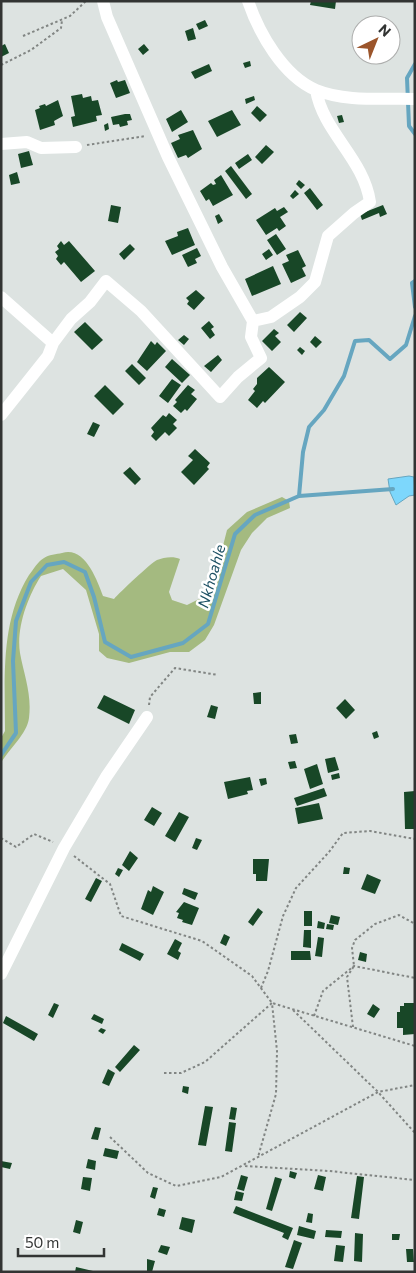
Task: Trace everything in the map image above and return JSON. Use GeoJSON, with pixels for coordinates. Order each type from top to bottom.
{"type":"FeatureCollection","features":[{"type":"Feature","properties":{"kind":"street"},"geometry":{"type":"LineString","coordinates":[[1,415],[48,356],[53,343],[106,282],[142,311],[220,397],[238,377],[261,358],[251,337],[253,321],[222,267],[159,136],[107,17],[103,1]]}},
{"type":"Feature","properties":{"kind":"street"},"geometry":{"type":"LineString","coordinates":[[251,3],[268,45],[283,66],[316,90],[346,96],[415,99]]}},
{"type":"Feature","properties":{"kind":"street"},"geometry":{"type":"LineString","coordinates":[[253,321],[270,317],[300,297],[315,282],[328,236],[354,213],[370,202],[368,187],[350,152],[319,107],[316,90]]}},
{"type":"Feature","properties":{"kind":"street"},"geometry":{"type":"LineString","coordinates":[[1,144],[26,142],[41,148],[76,147]]}},
{"type":"Feature","properties":{"kind":"street"},"geometry":{"type":"LineString","coordinates":[[1,297],[53,343]]}},
{"type":"Feature","properties":{"kind":"street"},"geometry":{"type":"LineString","coordinates":[[1,974],[64,848],[106,777],[147,717]]}},
{"type":"Feature","properties":{"kind":"path"},"geometry":{"type":"LineString","coordinates":[[23,36],[70,16],[86,1]]}},
{"type":"Feature","properties":{"kind":"path"},"geometry":{"type":"LineString","coordinates":[[1,64],[31,50],[61,28],[62,20]]}},
{"type":"Feature","properties":{"kind":"path"},"geometry":{"type":"LineString","coordinates":[[76,147],[139,136],[159,136]]}},
{"type":"Feature","properties":{"kind":"path"},"geometry":{"type":"LineString","coordinates":[[147,717],[150,697],[175,668],[218,675]]}},
{"type":"Feature","properties":{"kind":"path"},"geometry":{"type":"LineString","coordinates":[[261,988],[268,971],[283,916],[296,888],[329,852],[343,833],[370,831],[415,839]]}},
{"type":"Feature","properties":{"kind":"path"},"geometry":{"type":"LineString","coordinates":[[1,838],[16,847],[34,834],[64,848],[110,884],[121,916],[202,941],[252,976],[272,1003],[277,1051],[276,1094],[258,1158]]}},
{"type":"Feature","properties":{"kind":"path"},"geometry":{"type":"LineString","coordinates":[[353,1027],[348,977],[354,966],[352,948],[355,940],[376,924],[399,915],[415,924]]}},
{"type":"Feature","properties":{"kind":"path"},"geometry":{"type":"LineString","coordinates":[[354,966],[415,978]]}},
{"type":"Feature","properties":{"kind":"path"},"geometry":{"type":"LineString","coordinates":[[314,1016],[323,991],[354,966]]}},
{"type":"Feature","properties":{"kind":"path"},"geometry":{"type":"LineString","coordinates":[[272,1003],[415,1046]]}},
{"type":"Feature","properties":{"kind":"path"},"geometry":{"type":"LineString","coordinates":[[164,1073],[181,1073],[204,1062],[272,1003]]}},
{"type":"Feature","properties":{"kind":"path"},"geometry":{"type":"LineString","coordinates":[[291,1008],[378,1092],[415,1133]]}},
{"type":"Feature","properties":{"kind":"path"},"geometry":{"type":"LineString","coordinates":[[110,1137],[148,1173],[176,1186],[221,1177],[378,1092],[415,1084]]}},
{"type":"Feature","properties":{"kind":"path"},"geometry":{"type":"LineString","coordinates":[[242,1166],[329,1171],[415,1180]]}},
{"type":"Feature","properties":{"kind":"green space"},"geometry":{"type":"Polygon","coordinates":[[[282,497],[289,501],[290,508],[267,518],[252,533],[241,550],[214,625],[205,640],[189,652],[170,652],[129,663],[107,658],[99,651],[99,634],[86,590],[63,569],[41,576],[24,613],[19,643],[30,709],[28,724],[1,763],[1,738],[5,731],[5,671],[9,631],[20,593],[29,575],[42,559],[70,552],[77,555],[89,566],[103,596],[114,599],[157,560],[169,557],[178,558],[180,559],[169,592],[172,600],[187,605],[205,596],[213,585],[227,530],[247,512],[282,497]]]}},
{"type":"Feature","properties":{"kind":"water"},"geometry":{"type":"Polygon","coordinates":[[[414,477],[415,495],[409,496],[396,505],[390,492],[388,479],[414,477]]]}},
{"type":"Feature","properties":{"kind":"building"},"geometry":{"type":"Polygon","coordinates":[[[311,1],[336,1],[335,9],[310,5],[311,1]]]}},
{"type":"Feature","properties":{"kind":"building"},"geometry":{"type":"Polygon","coordinates":[[[205,20],[208,26],[199,30],[196,24],[205,20]]]}},
{"type":"Feature","properties":{"kind":"building"},"geometry":{"type":"Polygon","coordinates":[[[193,28],[196,39],[188,41],[185,31],[193,28]]]}},
{"type":"Feature","properties":{"kind":"building"},"geometry":{"type":"Polygon","coordinates":[[[5,44],[9,53],[1,57],[1,46],[5,44]]]}},
{"type":"Feature","properties":{"kind":"building"},"geometry":{"type":"Polygon","coordinates":[[[144,44],[149,50],[143,55],[138,49],[144,44]]]}},
{"type":"Feature","properties":{"kind":"building"},"geometry":{"type":"Polygon","coordinates":[[[250,61],[251,66],[245,68],[243,63],[250,61]]]}},
{"type":"Feature","properties":{"kind":"building"},"geometry":{"type":"Polygon","coordinates":[[[209,64],[212,71],[195,79],[191,72],[209,64]]]}},
{"type":"Feature","properties":{"kind":"building"},"geometry":{"type":"Polygon","coordinates":[[[117,80],[118,82],[125,80],[130,93],[116,98],[110,83],[117,80]]]}},
{"type":"Feature","properties":{"kind":"building"},"geometry":{"type":"Polygon","coordinates":[[[82,94],[83,98],[91,96],[92,101],[98,100],[102,115],[96,116],[97,121],[73,127],[71,117],[75,116],[71,96],[82,94]]]}},
{"type":"Feature","properties":{"kind":"building"},"geometry":{"type":"Polygon","coordinates":[[[254,96],[255,100],[246,104],[245,99],[254,96]]]}},
{"type":"Feature","properties":{"kind":"building"},"geometry":{"type":"Polygon","coordinates":[[[58,100],[63,116],[54,121],[55,125],[40,130],[35,110],[40,108],[39,106],[45,104],[46,106],[58,100]]]}},
{"type":"Feature","properties":{"kind":"building"},"geometry":{"type":"Polygon","coordinates":[[[257,106],[267,115],[260,122],[251,113],[257,106]]]}},
{"type":"Feature","properties":{"kind":"building"},"geometry":{"type":"Polygon","coordinates":[[[181,110],[188,122],[172,132],[166,119],[181,110]]]}},
{"type":"Feature","properties":{"kind":"building"},"geometry":{"type":"Polygon","coordinates":[[[232,110],[241,125],[217,137],[208,121],[232,110]]]}},
{"type":"Feature","properties":{"kind":"building"},"geometry":{"type":"Polygon","coordinates":[[[130,114],[132,120],[127,121],[128,125],[120,127],[119,124],[113,125],[111,117],[130,114]]]}},
{"type":"Feature","properties":{"kind":"building"},"geometry":{"type":"Polygon","coordinates":[[[342,115],[344,122],[339,123],[337,116],[342,115]]]}},
{"type":"Feature","properties":{"kind":"building"},"geometry":{"type":"Polygon","coordinates":[[[108,123],[109,129],[105,131],[104,125],[108,123]]]}},
{"type":"Feature","properties":{"kind":"building"},"geometry":{"type":"Polygon","coordinates":[[[193,130],[202,149],[188,158],[186,155],[178,158],[171,143],[180,139],[178,135],[193,130]]]}},
{"type":"Feature","properties":{"kind":"building"},"geometry":{"type":"Polygon","coordinates":[[[266,145],[274,152],[262,164],[255,157],[266,145]]]}},
{"type":"Feature","properties":{"kind":"building"},"geometry":{"type":"Polygon","coordinates":[[[29,151],[33,165],[21,168],[18,154],[29,151]]]}},
{"type":"Feature","properties":{"kind":"building"},"geometry":{"type":"Polygon","coordinates":[[[248,154],[252,160],[239,169],[235,163],[248,154]]]}},
{"type":"Feature","properties":{"kind":"building"},"geometry":{"type":"Polygon","coordinates":[[[231,166],[252,194],[246,199],[225,171],[231,166]]]}},
{"type":"Feature","properties":{"kind":"building"},"geometry":{"type":"Polygon","coordinates":[[[17,172],[20,183],[11,185],[9,175],[17,172]]]}},
{"type":"Feature","properties":{"kind":"building"},"geometry":{"type":"Polygon","coordinates":[[[221,175],[233,195],[213,206],[209,199],[206,201],[200,191],[211,183],[213,185],[216,184],[214,180],[221,175]]]}},
{"type":"Feature","properties":{"kind":"building"},"geometry":{"type":"Polygon","coordinates":[[[299,180],[305,185],[301,189],[296,184],[299,180]]]}},
{"type":"Feature","properties":{"kind":"building"},"geometry":{"type":"Polygon","coordinates":[[[310,188],[323,205],[317,210],[304,193],[310,188]]]}},
{"type":"Feature","properties":{"kind":"building"},"geometry":{"type":"Polygon","coordinates":[[[295,190],[299,194],[293,199],[290,196],[295,190]]]}},
{"type":"Feature","properties":{"kind":"building"},"geometry":{"type":"Polygon","coordinates":[[[111,205],[121,207],[118,223],[108,221],[111,205]]]}},
{"type":"Feature","properties":{"kind":"building"},"geometry":{"type":"Polygon","coordinates":[[[383,205],[387,214],[380,217],[379,213],[362,220],[360,214],[383,205]]]}},
{"type":"Feature","properties":{"kind":"building"},"geometry":{"type":"Polygon","coordinates":[[[284,207],[288,212],[280,217],[286,226],[279,231],[277,228],[266,235],[256,220],[275,208],[277,211],[284,207]]]}},
{"type":"Feature","properties":{"kind":"building"},"geometry":{"type":"Polygon","coordinates":[[[219,214],[223,221],[218,224],[215,216],[219,214]]]}},
{"type":"Feature","properties":{"kind":"building"},"geometry":{"type":"Polygon","coordinates":[[[188,228],[195,245],[172,255],[165,241],[178,236],[177,232],[188,228]]]}},
{"type":"Feature","properties":{"kind":"building"},"geometry":{"type":"Polygon","coordinates":[[[276,234],[286,249],[277,255],[267,240],[276,234]]]}},
{"type":"Feature","properties":{"kind":"building"},"geometry":{"type":"Polygon","coordinates":[[[61,241],[64,245],[69,241],[95,271],[81,282],[64,262],[61,265],[56,259],[58,256],[55,252],[59,249],[57,246],[61,241]]]}},
{"type":"Feature","properties":{"kind":"building"},"geometry":{"type":"Polygon","coordinates":[[[130,244],[135,249],[124,260],[119,254],[130,244]]]}},
{"type":"Feature","properties":{"kind":"building"},"geometry":{"type":"Polygon","coordinates":[[[197,248],[201,256],[195,259],[197,263],[188,267],[182,255],[197,248]]]}},
{"type":"Feature","properties":{"kind":"building"},"geometry":{"type":"Polygon","coordinates":[[[269,249],[273,255],[266,260],[262,254],[269,249]]]}},
{"type":"Feature","properties":{"kind":"building"},"geometry":{"type":"Polygon","coordinates":[[[298,250],[306,266],[302,268],[306,276],[291,283],[282,264],[289,261],[286,255],[298,250]]]}},
{"type":"Feature","properties":{"kind":"building"},"geometry":{"type":"Polygon","coordinates":[[[273,266],[281,284],[252,296],[245,279],[273,266]]]}},
{"type":"Feature","properties":{"kind":"building"},"geometry":{"type":"Polygon","coordinates":[[[196,290],[205,298],[194,310],[187,304],[189,301],[186,298],[196,290]]]}},
{"type":"Feature","properties":{"kind":"building"},"geometry":{"type":"Polygon","coordinates":[[[300,312],[307,318],[294,332],[287,325],[300,312]]]}},
{"type":"Feature","properties":{"kind":"building"},"geometry":{"type":"Polygon","coordinates":[[[209,321],[214,327],[211,329],[215,335],[210,339],[201,328],[209,321]]]}},
{"type":"Feature","properties":{"kind":"building"},"geometry":{"type":"Polygon","coordinates":[[[85,322],[103,340],[92,350],[74,332],[85,322]]]}},
{"type":"Feature","properties":{"kind":"building"},"geometry":{"type":"Polygon","coordinates":[[[274,329],[279,333],[275,336],[281,342],[272,351],[262,341],[274,329]]]}},
{"type":"Feature","properties":{"kind":"building"},"geometry":{"type":"Polygon","coordinates":[[[184,335],[189,339],[184,345],[178,340],[184,335]]]}},
{"type":"Feature","properties":{"kind":"building"},"geometry":{"type":"Polygon","coordinates":[[[315,336],[322,342],[316,348],[310,342],[315,336]]]}},
{"type":"Feature","properties":{"kind":"building"},"geometry":{"type":"Polygon","coordinates":[[[151,341],[155,345],[157,342],[166,351],[147,371],[137,362],[151,341]]]}},
{"type":"Feature","properties":{"kind":"building"},"geometry":{"type":"Polygon","coordinates":[[[300,347],[305,351],[302,355],[297,350],[300,347]]]}},
{"type":"Feature","properties":{"kind":"building"},"geometry":{"type":"Polygon","coordinates":[[[218,355],[222,360],[211,372],[204,366],[218,355]]]}},
{"type":"Feature","properties":{"kind":"building"},"geometry":{"type":"Polygon","coordinates":[[[172,359],[190,375],[182,383],[165,367],[172,359]]]}},
{"type":"Feature","properties":{"kind":"building"},"geometry":{"type":"Polygon","coordinates":[[[132,364],[146,378],[139,385],[125,371],[132,364]]]}},
{"type":"Feature","properties":{"kind":"building"},"geometry":{"type":"Polygon","coordinates":[[[269,367],[285,382],[265,403],[263,401],[257,408],[248,400],[255,391],[253,389],[257,384],[257,378],[269,367]]]}},
{"type":"Feature","properties":{"kind":"building"},"geometry":{"type":"Polygon","coordinates":[[[172,379],[181,385],[168,403],[159,396],[172,379]]]}},
{"type":"Feature","properties":{"kind":"building"},"geometry":{"type":"Polygon","coordinates":[[[105,385],[124,404],[113,415],[94,396],[105,385]]]}},
{"type":"Feature","properties":{"kind":"building"},"geometry":{"type":"Polygon","coordinates":[[[188,385],[195,390],[191,394],[197,399],[187,411],[185,409],[181,413],[173,406],[177,402],[175,400],[188,385]]]}},
{"type":"Feature","properties":{"kind":"building"},"geometry":{"type":"Polygon","coordinates":[[[169,413],[177,420],[173,424],[177,428],[169,436],[165,432],[156,441],[151,436],[154,432],[151,428],[163,415],[166,417],[169,413]]]}},
{"type":"Feature","properties":{"kind":"building"},"geometry":{"type":"Polygon","coordinates":[[[93,422],[100,425],[94,437],[87,434],[93,422]]]}},
{"type":"Feature","properties":{"kind":"building"},"geometry":{"type":"Polygon","coordinates":[[[195,449],[210,463],[207,467],[209,469],[194,485],[181,472],[193,460],[188,456],[195,449]]]}},
{"type":"Feature","properties":{"kind":"building"},"geometry":{"type":"Polygon","coordinates":[[[130,467],[141,479],[135,485],[123,473],[130,467]]]}},
{"type":"Feature","properties":{"kind":"building"},"geometry":{"type":"Polygon","coordinates":[[[261,692],[261,704],[254,704],[253,693],[261,692]]]}},
{"type":"Feature","properties":{"kind":"building"},"geometry":{"type":"Polygon","coordinates":[[[104,695],[135,710],[129,724],[97,708],[104,695]]]}},
{"type":"Feature","properties":{"kind":"building"},"geometry":{"type":"Polygon","coordinates":[[[345,699],[355,710],[346,719],[336,708],[345,699]]]}},
{"type":"Feature","properties":{"kind":"building"},"geometry":{"type":"Polygon","coordinates":[[[211,705],[218,707],[215,719],[207,717],[211,705]]]}},
{"type":"Feature","properties":{"kind":"building"},"geometry":{"type":"Polygon","coordinates":[[[377,731],[379,737],[374,739],[372,733],[377,731]]]}},
{"type":"Feature","properties":{"kind":"building"},"geometry":{"type":"Polygon","coordinates":[[[296,734],[298,743],[291,744],[289,735],[296,734]]]}},
{"type":"Feature","properties":{"kind":"building"},"geometry":{"type":"Polygon","coordinates":[[[335,757],[339,770],[328,773],[325,759],[335,757]]]}},
{"type":"Feature","properties":{"kind":"building"},"geometry":{"type":"Polygon","coordinates":[[[295,761],[297,768],[290,769],[288,762],[295,761]]]}},
{"type":"Feature","properties":{"kind":"building"},"geometry":{"type":"Polygon","coordinates":[[[317,764],[323,784],[310,789],[304,769],[317,764]]]}},
{"type":"Feature","properties":{"kind":"building"},"geometry":{"type":"Polygon","coordinates":[[[339,773],[340,778],[332,780],[331,775],[339,773]]]}},
{"type":"Feature","properties":{"kind":"building"},"geometry":{"type":"Polygon","coordinates":[[[250,777],[253,790],[247,791],[248,794],[228,799],[224,782],[250,777]]]}},
{"type":"Feature","properties":{"kind":"building"},"geometry":{"type":"Polygon","coordinates":[[[266,778],[267,784],[261,786],[259,779],[266,778]]]}},
{"type":"Feature","properties":{"kind":"building"},"geometry":{"type":"Polygon","coordinates":[[[324,788],[327,796],[297,806],[294,798],[324,788]]]}},
{"type":"Feature","properties":{"kind":"building"},"geometry":{"type":"Polygon","coordinates":[[[415,791],[415,829],[405,829],[404,792],[415,791]]]}},
{"type":"Feature","properties":{"kind":"building"},"geometry":{"type":"Polygon","coordinates":[[[319,803],[323,819],[298,824],[295,808],[319,803]]]}},
{"type":"Feature","properties":{"kind":"building"},"geometry":{"type":"Polygon","coordinates":[[[152,807],[162,813],[154,826],[144,820],[152,807]]]}},
{"type":"Feature","properties":{"kind":"building"},"geometry":{"type":"Polygon","coordinates":[[[179,812],[189,817],[175,842],[165,836],[179,812]]]}},
{"type":"Feature","properties":{"kind":"building"},"geometry":{"type":"Polygon","coordinates":[[[196,838],[202,840],[197,850],[192,848],[196,838]]]}},
{"type":"Feature","properties":{"kind":"building"},"geometry":{"type":"Polygon","coordinates":[[[130,851],[138,858],[129,871],[122,865],[130,851]]]}},
{"type":"Feature","properties":{"kind":"building"},"geometry":{"type":"Polygon","coordinates":[[[253,859],[269,859],[267,881],[256,881],[256,874],[253,874],[253,859]]]}},
{"type":"Feature","properties":{"kind":"building"},"geometry":{"type":"Polygon","coordinates":[[[344,867],[350,868],[349,874],[343,874],[344,867]]]}},
{"type":"Feature","properties":{"kind":"building"},"geometry":{"type":"Polygon","coordinates":[[[118,868],[123,870],[119,877],[115,874],[118,868]]]}},
{"type":"Feature","properties":{"kind":"building"},"geometry":{"type":"Polygon","coordinates":[[[367,874],[381,880],[375,894],[361,889],[367,874]]]}},
{"type":"Feature","properties":{"kind":"building"},"geometry":{"type":"Polygon","coordinates":[[[96,878],[102,881],[91,902],[85,899],[96,878]]]}},
{"type":"Feature","properties":{"kind":"building"},"geometry":{"type":"Polygon","coordinates":[[[153,886],[164,892],[153,915],[141,909],[148,890],[151,892],[153,886]]]}},
{"type":"Feature","properties":{"kind":"building"},"geometry":{"type":"Polygon","coordinates":[[[184,888],[198,893],[195,900],[182,894],[184,888]]]}},
{"type":"Feature","properties":{"kind":"building"},"geometry":{"type":"Polygon","coordinates":[[[184,902],[199,908],[192,925],[182,922],[183,920],[177,918],[179,913],[176,912],[184,902]]]}},
{"type":"Feature","properties":{"kind":"building"},"geometry":{"type":"Polygon","coordinates":[[[258,908],[263,912],[253,926],[248,922],[258,908]]]}},
{"type":"Feature","properties":{"kind":"building"},"geometry":{"type":"Polygon","coordinates":[[[304,911],[312,911],[312,926],[304,926],[304,911]]]}},
{"type":"Feature","properties":{"kind":"building"},"geometry":{"type":"Polygon","coordinates":[[[331,915],[340,917],[338,925],[329,923],[331,915]]]}},
{"type":"Feature","properties":{"kind":"building"},"geometry":{"type":"Polygon","coordinates":[[[318,921],[325,923],[324,929],[317,928],[318,921]]]}},
{"type":"Feature","properties":{"kind":"building"},"geometry":{"type":"Polygon","coordinates":[[[327,924],[334,925],[333,930],[326,929],[327,924]]]}},
{"type":"Feature","properties":{"kind":"building"},"geometry":{"type":"Polygon","coordinates":[[[304,930],[311,930],[311,948],[303,947],[304,930]]]}},
{"type":"Feature","properties":{"kind":"building"},"geometry":{"type":"Polygon","coordinates":[[[224,934],[230,937],[226,946],[220,943],[224,934]]]}},
{"type":"Feature","properties":{"kind":"building"},"geometry":{"type":"Polygon","coordinates":[[[318,937],[324,938],[322,957],[315,956],[318,937]]]}},
{"type":"Feature","properties":{"kind":"building"},"geometry":{"type":"Polygon","coordinates":[[[175,939],[182,943],[178,951],[181,953],[178,960],[167,954],[175,939]]]}},
{"type":"Feature","properties":{"kind":"building"},"geometry":{"type":"Polygon","coordinates":[[[122,943],[144,954],[140,961],[119,950],[122,943]]]}},
{"type":"Feature","properties":{"kind":"building"},"geometry":{"type":"Polygon","coordinates":[[[291,951],[310,951],[311,960],[291,960],[291,951]]]}},
{"type":"Feature","properties":{"kind":"building"},"geometry":{"type":"Polygon","coordinates":[[[360,952],[367,954],[366,962],[358,960],[360,952]]]}},
{"type":"Feature","properties":{"kind":"building"},"geometry":{"type":"Polygon","coordinates":[[[54,1003],[59,1005],[53,1018],[48,1015],[54,1003]]]}},
{"type":"Feature","properties":{"kind":"building"},"geometry":{"type":"Polygon","coordinates":[[[404,1003],[415,1003],[415,1034],[403,1035],[403,1028],[397,1028],[397,1012],[400,1012],[400,1006],[404,1006],[404,1003]]]}},
{"type":"Feature","properties":{"kind":"building"},"geometry":{"type":"Polygon","coordinates":[[[373,1004],[380,1009],[374,1018],[367,1014],[373,1004]]]}},
{"type":"Feature","properties":{"kind":"building"},"geometry":{"type":"Polygon","coordinates":[[[94,1014],[104,1019],[102,1024],[91,1019],[94,1014]]]}},
{"type":"Feature","properties":{"kind":"building"},"geometry":{"type":"Polygon","coordinates":[[[6,1016],[38,1034],[34,1041],[3,1023],[6,1016]]]}},
{"type":"Feature","properties":{"kind":"building"},"geometry":{"type":"Polygon","coordinates":[[[101,1028],[106,1030],[103,1034],[98,1031],[101,1028]]]}},
{"type":"Feature","properties":{"kind":"building"},"geometry":{"type":"Polygon","coordinates":[[[134,1045],[140,1050],[120,1072],[115,1067],[134,1045]]]}},
{"type":"Feature","properties":{"kind":"building"},"geometry":{"type":"Polygon","coordinates":[[[108,1069],[115,1073],[109,1086],[102,1083],[108,1069]]]}},
{"type":"Feature","properties":{"kind":"building"},"geometry":{"type":"Polygon","coordinates":[[[183,1086],[189,1087],[188,1094],[182,1092],[183,1086]]]}},
{"type":"Feature","properties":{"kind":"building"},"geometry":{"type":"Polygon","coordinates":[[[205,1106],[213,1107],[206,1146],[198,1145],[205,1106]]]}},
{"type":"Feature","properties":{"kind":"building"},"geometry":{"type":"Polygon","coordinates":[[[231,1107],[237,1108],[235,1120],[229,1119],[231,1107]]]}},
{"type":"Feature","properties":{"kind":"building"},"geometry":{"type":"Polygon","coordinates":[[[229,1122],[236,1123],[232,1152],[225,1151],[229,1122]]]}},
{"type":"Feature","properties":{"kind":"building"},"geometry":{"type":"Polygon","coordinates":[[[95,1127],[101,1128],[98,1140],[91,1139],[95,1127]]]}},
{"type":"Feature","properties":{"kind":"building"},"geometry":{"type":"Polygon","coordinates":[[[105,1148],[119,1151],[117,1159],[103,1156],[105,1148]]]}},
{"type":"Feature","properties":{"kind":"building"},"geometry":{"type":"Polygon","coordinates":[[[88,1159],[96,1161],[95,1170],[86,1168],[88,1159]]]}},
{"type":"Feature","properties":{"kind":"building"},"geometry":{"type":"Polygon","coordinates":[[[1,1161],[12,1163],[10,1169],[1,1167],[1,1161]]]}},
{"type":"Feature","properties":{"kind":"building"},"geometry":{"type":"Polygon","coordinates":[[[290,1171],[297,1173],[295,1179],[289,1177],[290,1171]]]}},
{"type":"Feature","properties":{"kind":"building"},"geometry":{"type":"Polygon","coordinates":[[[241,1175],[248,1177],[244,1191],[237,1189],[241,1175]]]}},
{"type":"Feature","properties":{"kind":"building"},"geometry":{"type":"Polygon","coordinates":[[[318,1175],[326,1177],[323,1191],[314,1189],[318,1175]]]}},
{"type":"Feature","properties":{"kind":"building"},"geometry":{"type":"Polygon","coordinates":[[[357,1176],[364,1177],[359,1219],[351,1218],[357,1176]]]}},
{"type":"Feature","properties":{"kind":"building"},"geometry":{"type":"Polygon","coordinates":[[[83,1177],[92,1178],[90,1191],[81,1189],[83,1177]]]}},
{"type":"Feature","properties":{"kind":"building"},"geometry":{"type":"Polygon","coordinates":[[[275,1177],[282,1179],[272,1211],[266,1209],[275,1177]]]}},
{"type":"Feature","properties":{"kind":"building"},"geometry":{"type":"Polygon","coordinates":[[[153,1187],[158,1188],[155,1199],[150,1197],[153,1187]]]}},
{"type":"Feature","properties":{"kind":"building"},"geometry":{"type":"Polygon","coordinates":[[[236,1191],[244,1193],[242,1201],[234,1200],[236,1191]]]}},
{"type":"Feature","properties":{"kind":"building"},"geometry":{"type":"Polygon","coordinates":[[[236,1206],[293,1228],[288,1240],[282,1237],[284,1233],[233,1213],[236,1206]]]}},
{"type":"Feature","properties":{"kind":"building"},"geometry":{"type":"Polygon","coordinates":[[[159,1208],[166,1210],[164,1217],[157,1215],[159,1208]]]}},
{"type":"Feature","properties":{"kind":"building"},"geometry":{"type":"Polygon","coordinates":[[[308,1213],[313,1214],[312,1223],[306,1222],[308,1213]]]}},
{"type":"Feature","properties":{"kind":"building"},"geometry":{"type":"Polygon","coordinates":[[[182,1217],[195,1220],[192,1233],[179,1229],[182,1217]]]}},
{"type":"Feature","properties":{"kind":"building"},"geometry":{"type":"Polygon","coordinates":[[[76,1220],[83,1222],[80,1234],[73,1232],[76,1220]]]}},
{"type":"Feature","properties":{"kind":"building"},"geometry":{"type":"Polygon","coordinates":[[[299,1226],[316,1231],[314,1239],[297,1235],[299,1226]]]}},
{"type":"Feature","properties":{"kind":"building"},"geometry":{"type":"Polygon","coordinates":[[[326,1230],[342,1231],[341,1238],[325,1237],[326,1230]]]}},
{"type":"Feature","properties":{"kind":"building"},"geometry":{"type":"Polygon","coordinates":[[[355,1233],[363,1234],[362,1262],[354,1261],[355,1233]]]}},
{"type":"Feature","properties":{"kind":"building"},"geometry":{"type":"Polygon","coordinates":[[[392,1234],[400,1234],[399,1240],[392,1240],[392,1234]]]}},
{"type":"Feature","properties":{"kind":"building"},"geometry":{"type":"Polygon","coordinates":[[[294,1240],[302,1243],[293,1269],[285,1267],[294,1240]]]}},
{"type":"Feature","properties":{"kind":"building"},"geometry":{"type":"Polygon","coordinates":[[[161,1245],[170,1247],[167,1255],[158,1252],[161,1245]]]}},
{"type":"Feature","properties":{"kind":"building"},"geometry":{"type":"Polygon","coordinates":[[[336,1245],[345,1246],[343,1262],[334,1261],[336,1245]]]}},
{"type":"Feature","properties":{"kind":"building"},"geometry":{"type":"Polygon","coordinates":[[[406,1249],[413,1249],[414,1262],[407,1262],[406,1249]]]}},
{"type":"Feature","properties":{"kind":"building"},"geometry":{"type":"Polygon","coordinates":[[[147,1259],[155,1261],[152,1272],[147,1272],[147,1259]]]}},
{"type":"Feature","properties":{"kind":"building"},"geometry":{"type":"Polygon","coordinates":[[[76,1267],[93,1271],[93,1272],[75,1272],[76,1267]]]}},
{"type":"Feature","properties":{"kind":"waterway"},"geometry":{"type":"LineString","coordinates":[[415,64],[407,78],[409,126],[415,134]]}},
{"type":"Feature","properties":{"kind":"waterway"},"geometry":{"type":"LineString","coordinates":[[415,281],[412,283],[415,307]]}},
{"type":"Feature","properties":{"kind":"waterway"},"geometry":{"type":"LineString","coordinates":[[299,496],[303,452],[309,427],[324,410],[344,376],[355,341],[369,340],[390,359],[406,345],[415,316]]}},
{"type":"Feature","properties":{"kind":"waterway","name":"Nkhoahle"},"geometry":{"type":"LineString","coordinates":[[1,755],[16,733],[13,661],[16,621],[31,582],[47,565],[64,562],[85,572],[94,597],[105,642],[131,657],[183,643],[208,624],[235,534],[255,515],[299,496],[393,489]]}}]}
